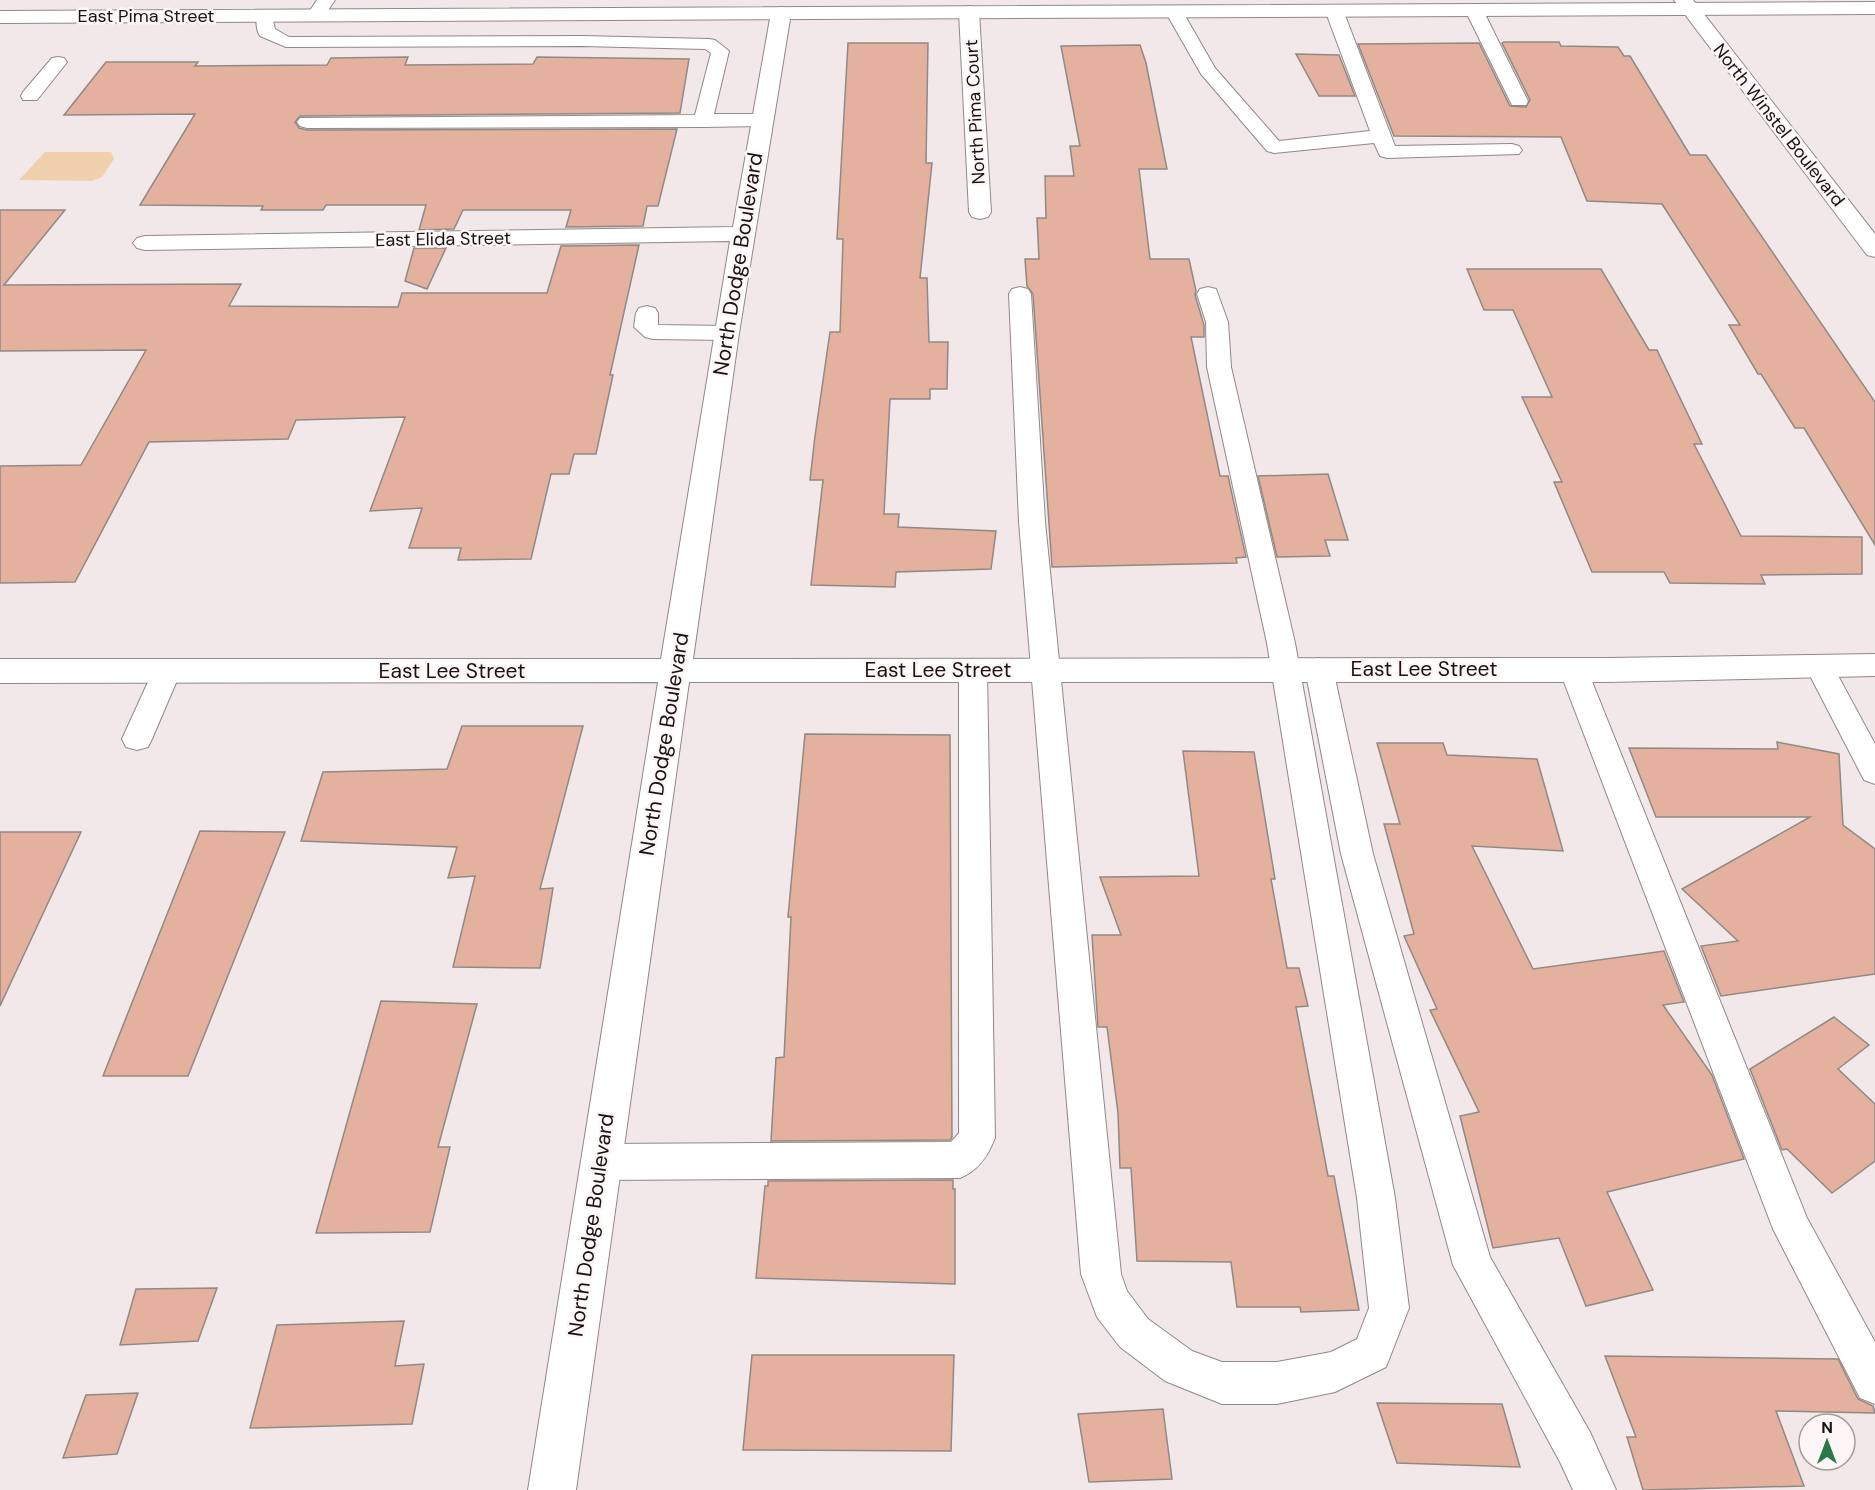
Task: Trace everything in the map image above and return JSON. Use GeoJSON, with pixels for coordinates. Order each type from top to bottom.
{"type":"FeatureCollection","features":[{"type":"Feature","properties":{"kind":"street","name":"East Pima Street"},"geometry":{"type":"LineString","coordinates":[[0,17],[265,16],[321,8],[782,6],[969,12],[1174,11],[1263,5],[1334,10],[1474,10],[1686,4],[1875,8]]}},
{"type":"Feature","properties":{"kind":"street","name":"North Winstel Boulevard"},"geometry":{"type":"LineString","coordinates":[[1686,4],[1875,250]]}},
{"type":"Feature","properties":{"kind":"street","name":"North Dodge Boulevard"},"geometry":{"type":"LineString","coordinates":[[552,1490],[726,333],[782,6]]}},
{"type":"Feature","properties":{"kind":"street","name":"North Pima Court"},"geometry":{"type":"LineString","coordinates":[[969,12],[980,212]]}},
{"type":"Feature","properties":{"kind":"street","name":"East Elida Street"},"geometry":{"type":"LineString","coordinates":[[145,243],[742,234]]}},
{"type":"Feature","properties":{"kind":"street","name":"East Lee Street"},"geometry":{"type":"LineString","coordinates":[[0,671],[1302,670],[1875,665]]}},
{"type":"Feature","properties":{"kind":"lane"},"geometry":{"type":"LineString","coordinates":[[1334,10],[1387,152],[1512,150]]}},
{"type":"Feature","properties":{"kind":"lane"},"geometry":{"type":"LineString","coordinates":[[1474,10],[1519,101]]}},
{"type":"Feature","properties":{"kind":"lane"},"geometry":{"type":"LineString","coordinates":[[1174,11],[1207,70],[1274,147],[1381,136]]}},
{"type":"Feature","properties":{"kind":"lane"},"geometry":{"type":"LineString","coordinates":[[265,16],[266,32],[286,42],[582,41],[709,44],[720,51],[703,121]]}},
{"type":"Feature","properties":{"kind":"lane"},"geometry":{"type":"LineString","coordinates":[[30,96],[58,62]]}},
{"type":"Feature","properties":{"kind":"lane"},"geometry":{"type":"LineString","coordinates":[[308,122],[762,120]]}},
{"type":"Feature","properties":{"kind":"lane"},"geometry":{"type":"LineString","coordinates":[[1020,294],[1032,522],[1062,829],[1101,1274],[1111,1303],[1134,1333],[1179,1367],[1222,1383],[1277,1383],[1335,1372],[1372,1353],[1389,1308],[1376,1198],[1302,670]]}},
{"type":"Feature","properties":{"kind":"lane"},"geometry":{"type":"LineString","coordinates":[[1208,294],[1217,322],[1219,366],[1265,562],[1302,670],[1357,854],[1473,1265],[1575,1448],[1595,1490]]}},
{"type":"Feature","properties":{"kind":"lane"},"geometry":{"type":"LineString","coordinates":[[647,313],[645,327],[653,332],[726,333]]}},
{"type":"Feature","properties":{"kind":"lane"},"geometry":{"type":"LineString","coordinates":[[1819,666],[1875,772]]}},
{"type":"Feature","properties":{"kind":"lane"},"geometry":{"type":"LineString","coordinates":[[1573,669],[1792,1229],[1875,1383]]}},
{"type":"Feature","properties":{"kind":"lane"},"geometry":{"type":"LineString","coordinates":[[600,1162],[960,1160],[977,1138],[973,670]]}},
{"type":"Feature","properties":{"kind":"lane"},"geometry":{"type":"LineString","coordinates":[[136,739],[167,671]]}},
{"type":"Feature","properties":{"kind":"shaded area"},"geometry":{"type":"Polygon","coordinates":[[[45,152],[111,152],[114,159],[102,177],[92,181],[19,180],[45,152]]]}},
{"type":"Feature","properties":{"kind":"building"},"geometry":{"type":"Polygon","coordinates":[[[1559,42],[1561,46],[1618,47],[1624,56],[1630,56],[1690,155],[1706,155],[1875,402],[1875,545],[1804,428],[1795,428],[1761,374],[1758,374],[1729,325],[1740,325],[1662,204],[1587,201],[1561,137],[1394,136],[1358,44],[1479,43],[1510,106],[1526,107],[1530,100],[1502,43],[1559,42]]]}},
{"type":"Feature","properties":{"kind":"building"},"geometry":{"type":"Polygon","coordinates":[[[848,43],[928,43],[926,163],[932,163],[920,278],[927,278],[929,342],[948,342],[947,389],[930,389],[930,399],[890,399],[884,514],[899,514],[898,527],[996,531],[991,569],[896,572],[895,587],[811,585],[823,480],[810,480],[815,436],[830,332],[840,332],[843,239],[837,239],[848,43]]]}},
{"type":"Feature","properties":{"kind":"building"},"geometry":{"type":"Polygon","coordinates":[[[1140,45],[1146,63],[1167,169],[1139,169],[1150,259],[1189,259],[1195,295],[1204,325],[1204,337],[1191,337],[1220,476],[1228,476],[1246,557],[1236,558],[1237,563],[1052,567],[1033,294],[1027,286],[1025,259],[1039,259],[1037,218],[1046,218],[1045,176],[1074,176],[1070,146],[1080,146],[1061,46],[1140,45]]]}},
{"type":"Feature","properties":{"kind":"building"},"geometry":{"type":"Polygon","coordinates":[[[1296,54],[1339,55],[1355,96],[1319,96],[1296,54]]]}},
{"type":"Feature","properties":{"kind":"building"},"geometry":{"type":"Polygon","coordinates":[[[408,57],[405,65],[533,64],[537,57],[689,59],[680,113],[300,116],[295,122],[299,128],[307,130],[677,129],[658,206],[647,206],[643,226],[566,227],[571,210],[463,210],[454,229],[419,230],[426,205],[326,205],[323,210],[261,210],[263,206],[140,205],[195,114],[64,115],[106,62],[198,62],[195,66],[327,65],[331,58],[408,57]]]}},
{"type":"Feature","properties":{"kind":"building"},"geometry":{"type":"Polygon","coordinates":[[[0,210],[65,210],[4,285],[241,284],[229,306],[398,307],[402,293],[547,293],[561,246],[639,245],[610,375],[613,375],[596,454],[574,454],[569,474],[551,474],[531,559],[458,560],[461,548],[409,548],[422,508],[370,511],[405,417],[296,420],[288,439],[149,442],[75,582],[0,583],[0,466],[81,465],[146,350],[0,351],[0,210]]]}},
{"type":"Feature","properties":{"kind":"building"},"geometry":{"type":"Polygon","coordinates":[[[414,248],[446,248],[427,289],[405,281],[414,248]]]}},
{"type":"Feature","properties":{"kind":"building"},"geometry":{"type":"Polygon","coordinates":[[[1467,269],[1601,269],[1649,350],[1657,350],[1702,444],[1694,444],[1741,536],[1862,537],[1862,574],[1761,575],[1765,584],[1670,583],[1664,572],[1592,572],[1554,482],[1562,482],[1522,397],[1552,397],[1513,310],[1484,310],[1467,269]]]}},
{"type":"Feature","properties":{"kind":"building"},"geometry":{"type":"Polygon","coordinates":[[[1328,474],[1348,540],[1325,540],[1330,556],[1277,557],[1258,476],[1328,474]]]}},
{"type":"Feature","properties":{"kind":"building"},"geometry":{"type":"Polygon","coordinates":[[[462,726],[583,726],[540,889],[553,888],[540,968],[453,967],[475,876],[448,878],[457,847],[301,841],[323,772],[447,769],[462,726]]]}},
{"type":"Feature","properties":{"kind":"building"},"geometry":{"type":"Polygon","coordinates":[[[805,734],[950,735],[952,1137],[950,1140],[771,1141],[776,1058],[784,1057],[791,917],[788,917],[805,734]]]}},
{"type":"Feature","properties":{"kind":"building"},"geometry":{"type":"Polygon","coordinates":[[[1777,742],[1839,754],[1843,825],[1875,849],[1875,974],[1721,996],[1701,946],[1738,941],[1682,889],[1810,817],[1656,817],[1629,748],[1778,749],[1777,742]]]}},
{"type":"Feature","properties":{"kind":"building"},"geometry":{"type":"Polygon","coordinates":[[[1377,743],[1443,743],[1447,755],[1537,759],[1563,851],[1472,846],[1533,969],[1664,951],[1684,1002],[1663,1005],[1712,1075],[1744,1159],[1607,1192],[1653,1290],[1586,1306],[1559,1238],[1493,1248],[1460,1116],[1479,1112],[1430,1010],[1437,1009],[1404,936],[1414,934],[1384,824],[1400,824],[1377,743]]]}},
{"type":"Feature","properties":{"kind":"building"},"geometry":{"type":"Polygon","coordinates":[[[1183,751],[1254,752],[1275,879],[1271,879],[1287,968],[1299,968],[1308,1006],[1296,1007],[1328,1176],[1334,1176],[1359,1310],[1301,1312],[1300,1307],[1237,1307],[1231,1262],[1137,1261],[1131,1168],[1120,1168],[1118,1113],[1107,1027],[1098,1027],[1092,935],[1121,935],[1100,877],[1199,876],[1183,751]]]}},
{"type":"Feature","properties":{"kind":"building"},"geometry":{"type":"Polygon","coordinates":[[[200,831],[285,832],[188,1076],[103,1076],[200,831]]]}},
{"type":"Feature","properties":{"kind":"building"},"geometry":{"type":"Polygon","coordinates":[[[0,832],[81,832],[0,1006],[0,832]]]}},
{"type":"Feature","properties":{"kind":"building"},"geometry":{"type":"Polygon","coordinates":[[[381,1001],[477,1004],[438,1147],[450,1147],[430,1232],[316,1233],[381,1001]]]}},
{"type":"Feature","properties":{"kind":"building"},"geometry":{"type":"Polygon","coordinates":[[[1834,1017],[1869,1045],[1838,1069],[1875,1104],[1875,1161],[1832,1193],[1787,1149],[1782,1150],[1750,1069],[1834,1017]]]}},
{"type":"Feature","properties":{"kind":"building"},"geometry":{"type":"Polygon","coordinates":[[[953,1180],[953,1189],[955,1189],[955,1284],[756,1278],[765,1186],[768,1186],[768,1181],[953,1180]]]}},
{"type":"Feature","properties":{"kind":"building"},"geometry":{"type":"Polygon","coordinates":[[[217,1288],[198,1341],[120,1345],[136,1289],[217,1288]]]}},
{"type":"Feature","properties":{"kind":"building"},"geometry":{"type":"Polygon","coordinates":[[[404,1321],[395,1366],[424,1364],[412,1424],[250,1428],[277,1325],[404,1321]]]}},
{"type":"Feature","properties":{"kind":"building"},"geometry":{"type":"Polygon","coordinates":[[[752,1355],[954,1355],[951,1451],[743,1450],[752,1355]]]}},
{"type":"Feature","properties":{"kind":"building"},"geometry":{"type":"Polygon","coordinates":[[[1605,1356],[1838,1359],[1858,1399],[1873,1406],[1875,1413],[1776,1411],[1804,1486],[1643,1490],[1627,1437],[1636,1437],[1605,1356]]]}},
{"type":"Feature","properties":{"kind":"building"},"geometry":{"type":"Polygon","coordinates":[[[138,1393],[117,1454],[63,1458],[86,1395],[138,1393]]]}},
{"type":"Feature","properties":{"kind":"building"},"geometry":{"type":"Polygon","coordinates":[[[1377,1403],[1502,1404],[1520,1467],[1397,1463],[1377,1403]]]}},
{"type":"Feature","properties":{"kind":"building"},"geometry":{"type":"Polygon","coordinates":[[[1163,1409],[1172,1479],[1089,1482],[1078,1414],[1163,1409]]]}}]}
